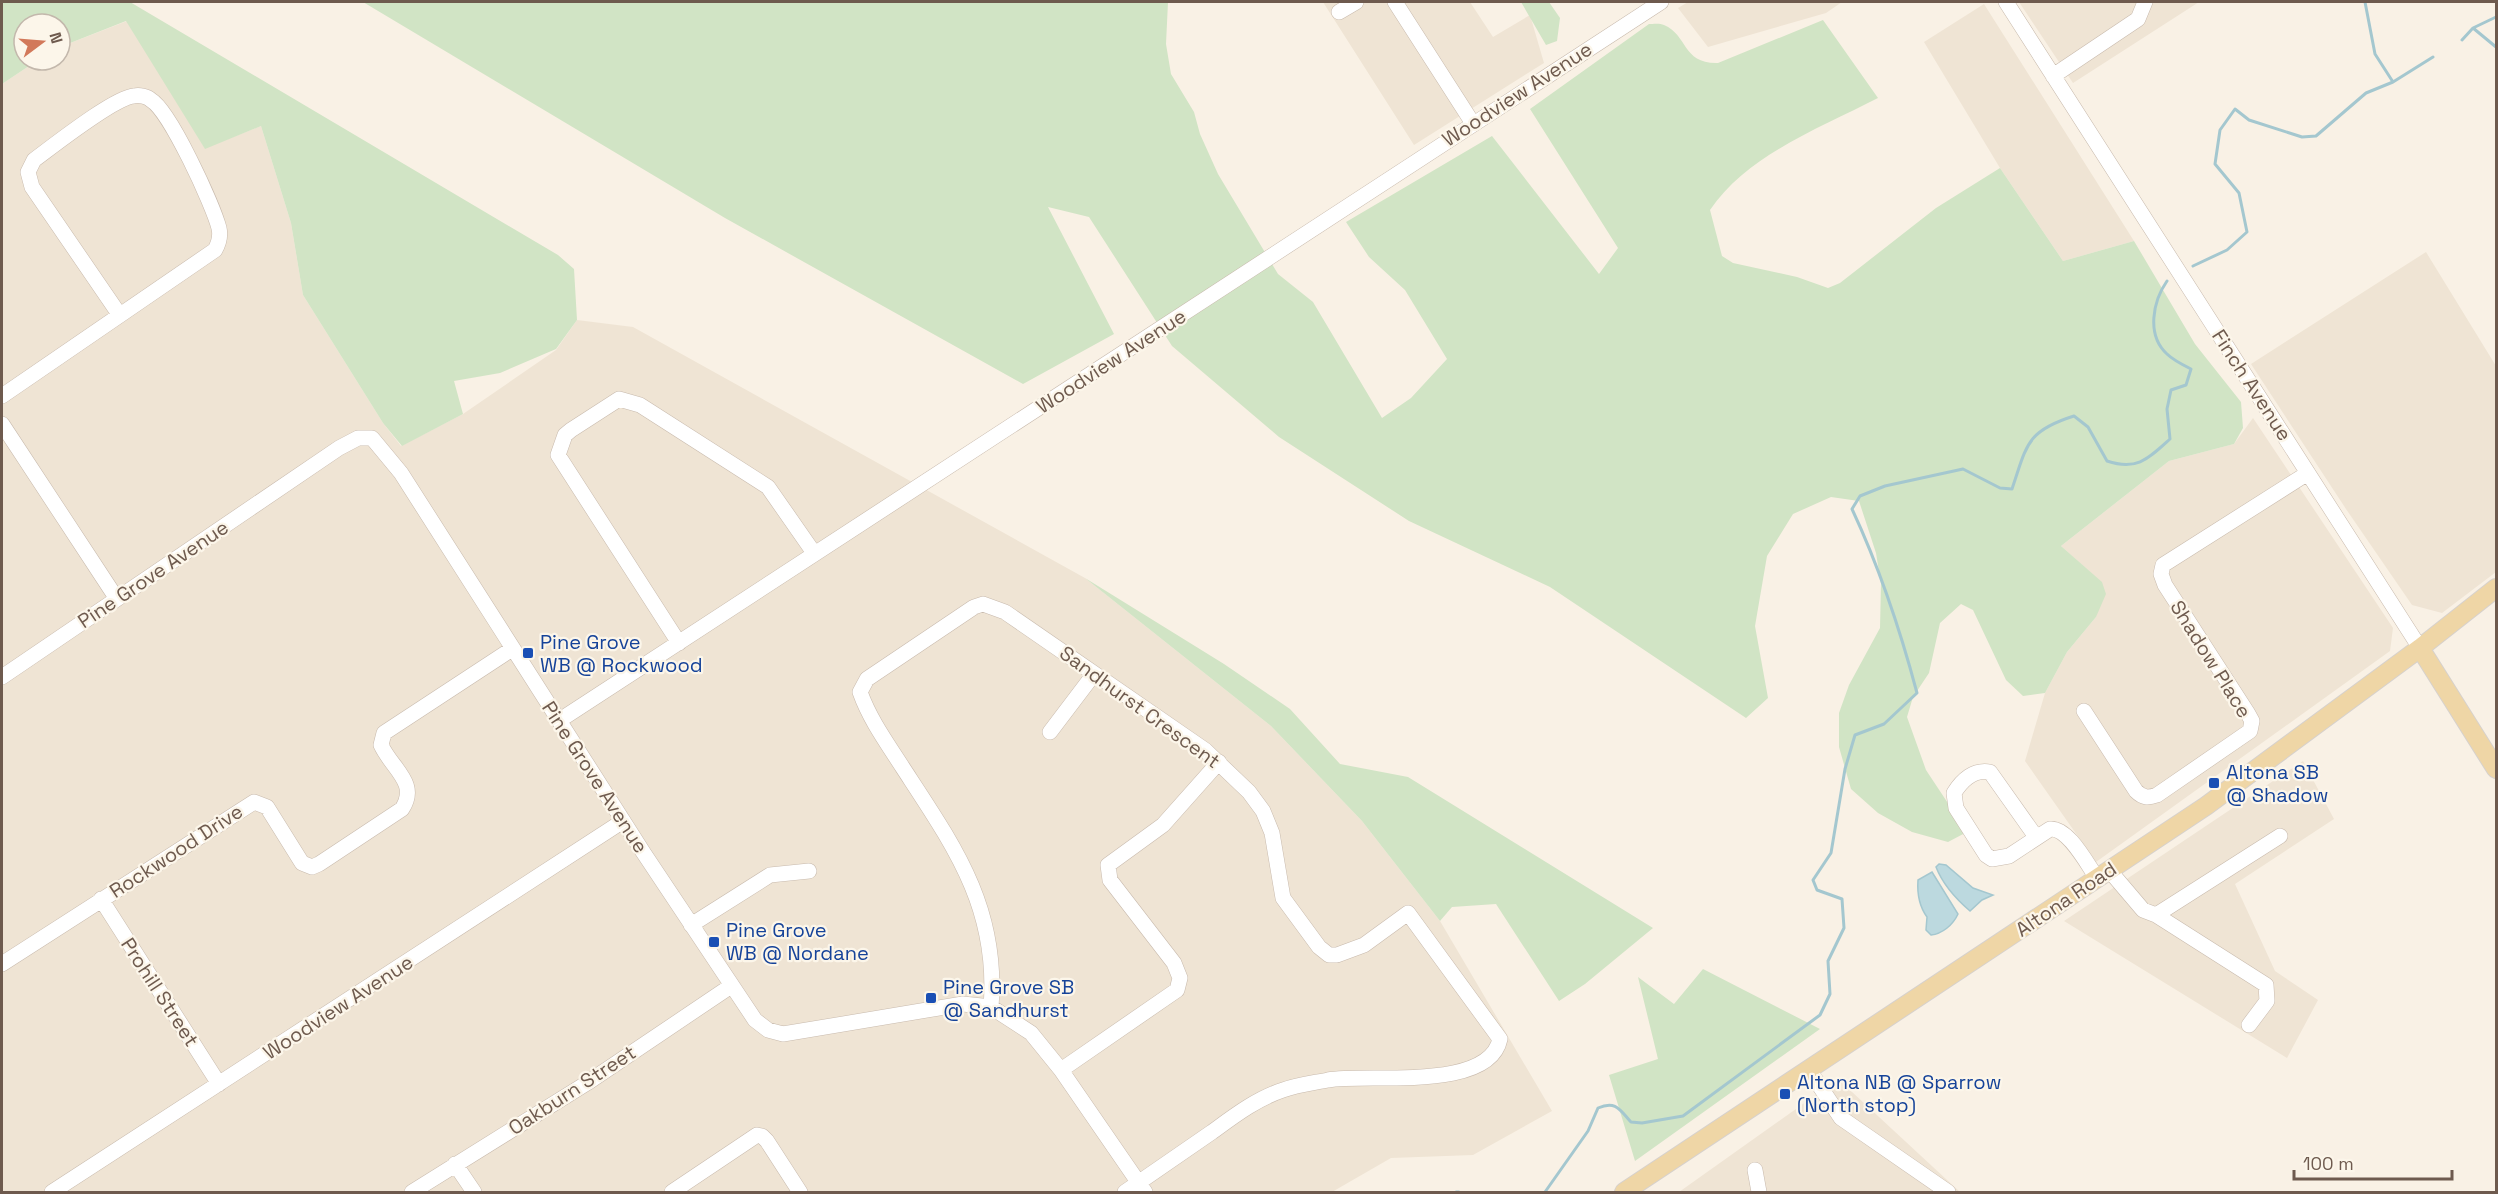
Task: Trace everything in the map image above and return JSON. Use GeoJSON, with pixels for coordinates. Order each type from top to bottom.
{"type":"FeatureCollection","features":[{"type":"Feature","properties":{"kind":"main road","name":"Altona Road"},"geometry":{"type":"LineString","coordinates":[[1624,1192],[2206,806],[2420,648],[2496,588]]}},
{"type":"Feature","properties":{"kind":"main road","name":"Finch Avenue"},"geometry":{"type":"LineString","coordinates":[[2420,648],[2496,770]]}},
{"type":"Feature","properties":{"kind":"street"},"geometry":{"type":"LineString","coordinates":[[1339,12],[1356,2]]}},
{"type":"Feature","properties":{"kind":"street"},"geometry":{"type":"LineString","coordinates":[[1395,2],[1472,122]]}},
{"type":"Feature","properties":{"kind":"street","name":"Woodview Avenue"},"geometry":{"type":"LineString","coordinates":[[560,720],[814,553],[1032,414],[1472,122],[1660,2]]}},
{"type":"Feature","properties":{"kind":"street","name":"Finch Avenue"},"geometry":{"type":"LineString","coordinates":[[2006,2],[2420,648]]}},
{"type":"Feature","properties":{"kind":"street"},"geometry":{"type":"LineString","coordinates":[[2054,76],[2139,19],[2145,2]]}},
{"type":"Feature","properties":{"kind":"street"},"geometry":{"type":"LineString","coordinates":[[2,396],[215,250],[220,242],[219,230],[198,173],[153,100],[143,96],[124,98],[34,160],[28,172],[32,187],[119,314]]}},
{"type":"Feature","properties":{"kind":"street"},"geometry":{"type":"LineString","coordinates":[[679,642],[558,454],[565,435],[571,430],[619,399],[640,405],[768,487],[814,553]]}},
{"type":"Feature","properties":{"kind":"street"},"geometry":{"type":"LineString","coordinates":[[2,424],[117,599]]}},
{"type":"Feature","properties":{"kind":"street","name":"Pine Grove Avenue"},"geometry":{"type":"LineString","coordinates":[[2,677],[339,448],[358,438],[372,438],[401,473],[623,821],[731,986],[763,1027],[783,1034],[963,1004],[991,1007],[1031,1033],[1061,1070],[1142,1188]]}},
{"type":"Feature","properties":{"kind":"street","name":"Shadow Place"},"geometry":{"type":"LineString","coordinates":[[2084,711],[2136,791],[2142,797],[2148,798],[2157,795],[2250,731],[2252,721],[2247,712],[2165,585],[2161,574],[2163,565],[2308,473]]}},
{"type":"Feature","properties":{"kind":"street","name":"Sandhurst Crescent"},"geometry":{"type":"LineString","coordinates":[[991,1007],[987,938],[973,885],[951,840],[871,717],[860,692],[867,679],[974,607],[983,604],[1005,612],[1219,762],[1249,792],[1263,812],[1272,833],[1283,898],[1319,947],[1329,955],[1337,955],[1364,945],[1408,913],[1500,1039],[1498,1047],[1484,1060],[1466,1070],[1443,1077],[1348,1077],[1283,1090],[1255,1102],[1142,1188]]}},
{"type":"Feature","properties":{"kind":"street","name":"Rockwood Drive"},"geometry":{"type":"LineString","coordinates":[[2,964],[254,802],[267,807],[302,863],[312,867],[319,864],[402,809],[409,798],[409,788],[381,745],[384,733],[512,649]]}},
{"type":"Feature","properties":{"kind":"street"},"geometry":{"type":"LineString","coordinates":[[1050,732],[1094,674]]}},
{"type":"Feature","properties":{"kind":"street"},"geometry":{"type":"LineString","coordinates":[[1061,1070],[1177,990],[1180,978],[1174,963],[1110,880],[1108,865],[1163,825],[1219,762]]}},
{"type":"Feature","properties":{"kind":"street"},"geometry":{"type":"LineString","coordinates":[[2036,837],[1990,772],[1982,771],[1972,774],[1960,783],[1954,793],[1956,808],[1986,855],[1992,859],[2009,856],[2050,829],[2060,829],[2103,874],[2143,910],[2156,915],[2266,985],[2267,1001],[2249,1025]]}},
{"type":"Feature","properties":{"kind":"street","name":"Woodview Avenue"},"geometry":{"type":"LineString","coordinates":[[52,1192],[623,821]]}},
{"type":"Feature","properties":{"kind":"street"},"geometry":{"type":"LineString","coordinates":[[2156,915],[2280,836]]}},
{"type":"Feature","properties":{"kind":"street"},"geometry":{"type":"LineString","coordinates":[[691,925],[770,874],[809,871]]}},
{"type":"Feature","properties":{"kind":"street","name":"Prohill Street"},"geometry":{"type":"LineString","coordinates":[[101,899],[219,1084]]}},
{"type":"Feature","properties":{"kind":"street","name":"Oakburn Street"},"geometry":{"type":"LineString","coordinates":[[412,1192],[587,1083],[731,986]]}},
{"type":"Feature","properties":{"kind":"street"},"geometry":{"type":"LineString","coordinates":[[1809,1070],[1841,1118],[1942,1191]]}},
{"type":"Feature","properties":{"kind":"street"},"geometry":{"type":"LineString","coordinates":[[672,1192],[757,1135],[767,1141],[800,1192]]}},
{"type":"Feature","properties":{"kind":"street"},"geometry":{"type":"LineString","coordinates":[[455,1164],[474,1192]]}},
{"type":"Feature","properties":{"kind":"street"},"geometry":{"type":"LineString","coordinates":[[1755,1170],[1759,1192]]}},
{"type":"Feature","properties":{"kind":"street"},"geometry":{"type":"LineString","coordinates":[[1125,1192],[1142,1188]]}},
{"type":"Feature","properties":{"kind":"shaded area"},"geometry":{"type":"Polygon","coordinates":[[[1323,2],[1470,2],[1493,37],[1530,15],[1544,63],[1414,145],[1323,2]]]}},
{"type":"Feature","properties":{"kind":"shaded area"},"geometry":{"type":"Polygon","coordinates":[[[1688,2],[1842,2],[1826,13],[1708,47],[1678,8],[1688,2]]]}},
{"type":"Feature","properties":{"kind":"shaded area"},"geometry":{"type":"Polygon","coordinates":[[[2019,2],[2199,2],[2073,83],[2019,2]]]}},
{"type":"Feature","properties":{"kind":"shaded area"},"geometry":{"type":"Polygon","coordinates":[[[1984,4],[2134,241],[2063,261],[2000,168],[1924,42],[1984,4]]]}},
{"type":"Feature","properties":{"kind":"shaded area"},"geometry":{"type":"Polygon","coordinates":[[[127,21],[205,148],[261,126],[291,223],[303,295],[383,423],[401,446],[463,414],[556,350],[577,320],[633,327],[1085,578],[1271,726],[1362,821],[1440,921],[1552,1111],[1473,1155],[1391,1158],[1332,1192],[2,1192],[2,84],[20,72],[72,72],[72,42],[127,21]]]}},
{"type":"Feature","properties":{"kind":"shaded area"},"geometry":{"type":"Polygon","coordinates":[[[2426,252],[2496,366],[2496,572],[2442,613],[2412,605],[2251,364],[2426,252]]]}},
{"type":"Feature","properties":{"kind":"shaded area"},"geometry":{"type":"Polygon","coordinates":[[[2253,418],[2393,628],[2390,651],[2096,862],[2025,761],[2045,693],[2067,652],[2096,617],[2101,582],[2061,546],[2169,461],[2234,444],[2253,418]]]}},
{"type":"Feature","properties":{"kind":"shaded area"},"geometry":{"type":"Polygon","coordinates":[[[2303,761],[2334,819],[2235,884],[2275,971],[2318,1000],[2287,1058],[2064,921],[2303,761]]]}},
{"type":"Feature","properties":{"kind":"shaded area"},"geometry":{"type":"Polygon","coordinates":[[[1838,1079],[1960,1192],[1679,1192],[1838,1079]]]}},
{"type":"Feature","properties":{"kind":"green space"},"geometry":{"type":"Polygon","coordinates":[[[2,2],[130,2],[558,255],[574,269],[577,320],[556,349],[500,373],[454,381],[463,414],[402,446],[383,423],[303,295],[291,223],[261,126],[205,149],[126,21],[72,42],[72,12],[12,12],[12,72],[20,72],[2,84],[2,2]]]}},
{"type":"Feature","properties":{"kind":"green space"},"geometry":{"type":"Polygon","coordinates":[[[363,2],[1168,2],[1166,44],[1171,74],[1194,112],[1200,134],[1218,174],[1278,274],[1313,302],[1382,418],[1411,398],[1447,359],[1405,290],[1369,257],[1346,222],[1492,136],[1599,274],[1618,248],[1530,109],[1649,24],[1664,25],[1678,35],[1691,54],[1698,59],[1718,63],[1823,20],[1878,98],[1809,132],[1764,158],[1725,191],[1710,210],[1722,256],[1733,263],[1797,277],[1828,288],[1840,283],[1936,208],[2000,168],[2063,261],[2134,241],[2195,344],[2241,402],[2243,428],[2234,444],[2169,461],[2061,546],[2102,582],[2106,594],[2096,617],[2067,652],[2045,693],[2023,696],[2006,680],[1973,610],[1961,604],[1940,623],[1929,673],[1913,697],[1907,717],[1926,770],[1967,832],[1948,842],[1912,832],[1878,813],[1851,789],[1839,747],[1839,713],[1849,685],[1880,628],[1881,584],[1876,553],[1859,501],[1831,497],[1793,514],[1767,556],[1755,626],[1768,698],[1746,718],[1550,587],[1409,521],[1279,437],[1172,346],[1089,217],[1048,207],[1114,334],[1023,384],[725,218],[363,2]]]}},
{"type":"Feature","properties":{"kind":"green space"},"geometry":{"type":"Polygon","coordinates":[[[1521,2],[1549,2],[1560,18],[1557,41],[1546,45],[1521,2]]]}},
{"type":"Feature","properties":{"kind":"green space"},"geometry":{"type":"Polygon","coordinates":[[[1085,578],[1224,664],[1290,709],[1340,764],[1408,777],[1653,928],[1585,984],[1559,1001],[1496,904],[1452,907],[1440,921],[1362,821],[1271,726],[1085,578]]]}},
{"type":"Feature","properties":{"kind":"green space"},"geometry":{"type":"Polygon","coordinates":[[[1703,969],[1820,1029],[1635,1161],[1609,1075],[1658,1059],[1638,977],[1674,1004],[1703,969]]]}},
{"type":"Feature","properties":{"kind":"water"},"geometry":{"type":"Polygon","coordinates":[[[1939,864],[1946,865],[1973,888],[1993,895],[1982,900],[1970,911],[1946,886],[1936,867],[1939,864]]]}},
{"type":"Feature","properties":{"kind":"water"},"geometry":{"type":"Polygon","coordinates":[[[1932,872],[1958,914],[1947,928],[1931,935],[1926,930],[1927,917],[1920,904],[1918,880],[1932,872]]]}},
{"type":"Feature","properties":{"kind":"waterway"},"geometry":{"type":"LineString","coordinates":[[2365,2],[2375,54],[2393,82]]}},
{"type":"Feature","properties":{"kind":"waterway"},"geometry":{"type":"LineString","coordinates":[[2462,40],[2473,28],[2496,17]]}},
{"type":"Feature","properties":{"kind":"waterway"},"geometry":{"type":"LineString","coordinates":[[2473,28],[2496,47]]}},
{"type":"Feature","properties":{"kind":"waterway"},"geometry":{"type":"LineString","coordinates":[[2193,266],[2227,250],[2247,232],[2239,193],[2215,164],[2220,130],[2235,109],[2249,120],[2302,137],[2316,136],[2366,93],[2393,82],[2433,57]]}},
{"type":"Feature","properties":{"kind":"waterway"},"geometry":{"type":"LineString","coordinates":[[1545,1192],[1588,1131],[1598,1108],[1613,1106],[1631,1122],[1642,1123],[1683,1116],[1820,1015],[1830,994],[1828,961],[1844,928],[1842,899],[1817,890],[1813,880],[1831,853],[1845,769],[1855,735],[1884,724],[1917,693],[1889,600],[1852,509],[1860,496],[1885,486],[1963,469],[2000,488],[2012,489],[2021,461],[2037,434],[2074,416],[2088,427],[2107,461],[2126,465],[2148,457],[2170,439],[2167,409],[2171,390],[2186,385],[2191,369],[2169,356],[2156,337],[2155,308],[2167,281]]}},
{"type":"Feature","properties":{"kind":"place","name":"Pine Grove WB @ Rockwood"},"geometry":{"type":"Point","coordinates":[528,653]}},
{"type":"Feature","properties":{"kind":"place","name":"Altona SB @ Shadow"},"geometry":{"type":"Point","coordinates":[2214,783]}},
{"type":"Feature","properties":{"kind":"place","name":"Pine Grove WB @ Nordane"},"geometry":{"type":"Point","coordinates":[714,942]}},
{"type":"Feature","properties":{"kind":"place","name":"Pine Grove SB @ Sandhurst"},"geometry":{"type":"Point","coordinates":[931,998]}},
{"type":"Feature","properties":{"kind":"place","name":"Altona NB @ Sparrow (North stop)"},"geometry":{"type":"Point","coordinates":[1785,1094]}}]}
